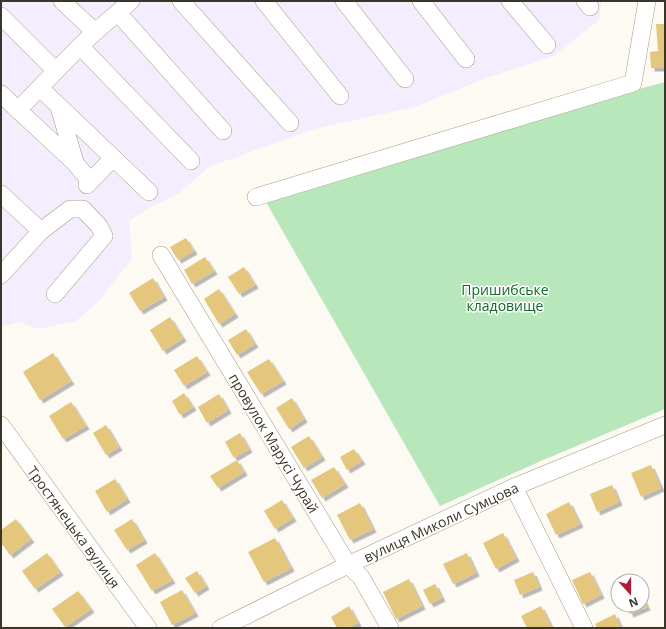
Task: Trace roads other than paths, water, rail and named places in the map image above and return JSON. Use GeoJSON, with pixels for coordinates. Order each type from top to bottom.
{"type":"FeatureCollection","features":[{"type":"Feature","properties":{"kind":"street"},"geometry":{"type":"LineString","coordinates":[[62,1],[95,32]]}},
{"type":"Feature","properties":{"kind":"street"},"geometry":{"type":"LineString","coordinates":[[18,110],[80,46],[131,1]]}},
{"type":"Feature","properties":{"kind":"street"},"geometry":{"type":"LineString","coordinates":[[180,1],[290,122]]}},
{"type":"Feature","properties":{"kind":"street"},"geometry":{"type":"LineString","coordinates":[[264,1],[340,96]]}},
{"type":"Feature","properties":{"kind":"street"},"geometry":{"type":"LineString","coordinates":[[344,1],[405,79]]}},
{"type":"Feature","properties":{"kind":"street"},"geometry":{"type":"LineString","coordinates":[[421,1],[466,59]]}},
{"type":"Feature","properties":{"kind":"street"},"geometry":{"type":"LineString","coordinates":[[510,1],[547,45]]}},
{"type":"Feature","properties":{"kind":"street"},"geometry":{"type":"LineString","coordinates":[[256,197],[633,83],[647,1]]}},
{"type":"Feature","properties":{"kind":"street"},"geometry":{"type":"LineString","coordinates":[[118,13],[223,131]]}},
{"type":"Feature","properties":{"kind":"street"},"geometry":{"type":"LineString","coordinates":[[1,16],[56,70]]}},
{"type":"Feature","properties":{"kind":"street"},"geometry":{"type":"LineString","coordinates":[[80,46],[191,161]]}},
{"type":"Feature","properties":{"kind":"street"},"geometry":{"type":"LineString","coordinates":[[40,88],[149,192]]}},
{"type":"Feature","properties":{"kind":"street"},"geometry":{"type":"LineString","coordinates":[[1,94],[75,163],[89,183],[113,158]]}},
{"type":"Feature","properties":{"kind":"street"},"geometry":{"type":"LineString","coordinates":[[59,106],[75,163]]}},
{"type":"Feature","properties":{"kind":"street"},"geometry":{"type":"LineString","coordinates":[[1,194],[41,231]]}},
{"type":"Feature","properties":{"kind":"street"},"geometry":{"type":"LineString","coordinates":[[1,275],[41,231],[70,209],[83,209],[99,226],[104,236],[55,294]]}},
{"type":"Feature","properties":{"kind":"street","name":"провулок Марусі Чурай"},"geometry":{"type":"LineString","coordinates":[[161,255],[348,565],[360,577],[390,628]]}},
{"type":"Feature","properties":{"kind":"street","name":"Тростянецька вулиця"},"geometry":{"type":"LineString","coordinates":[[1,425],[148,628]]}},
{"type":"Feature","properties":{"kind":"street","name":"вулиця Миколи Сумцова"},"geometry":{"type":"LineString","coordinates":[[221,628],[348,565],[514,487],[665,425]]}},
{"type":"Feature","properties":{"kind":"street"},"geometry":{"type":"LineString","coordinates":[[514,487],[584,628]]}},
{"type":"Feature","properties":{"kind":"park label","name":"Пришибське кладовище"},"geometry":{"type":"Point","coordinates":[505,298]}}]}
